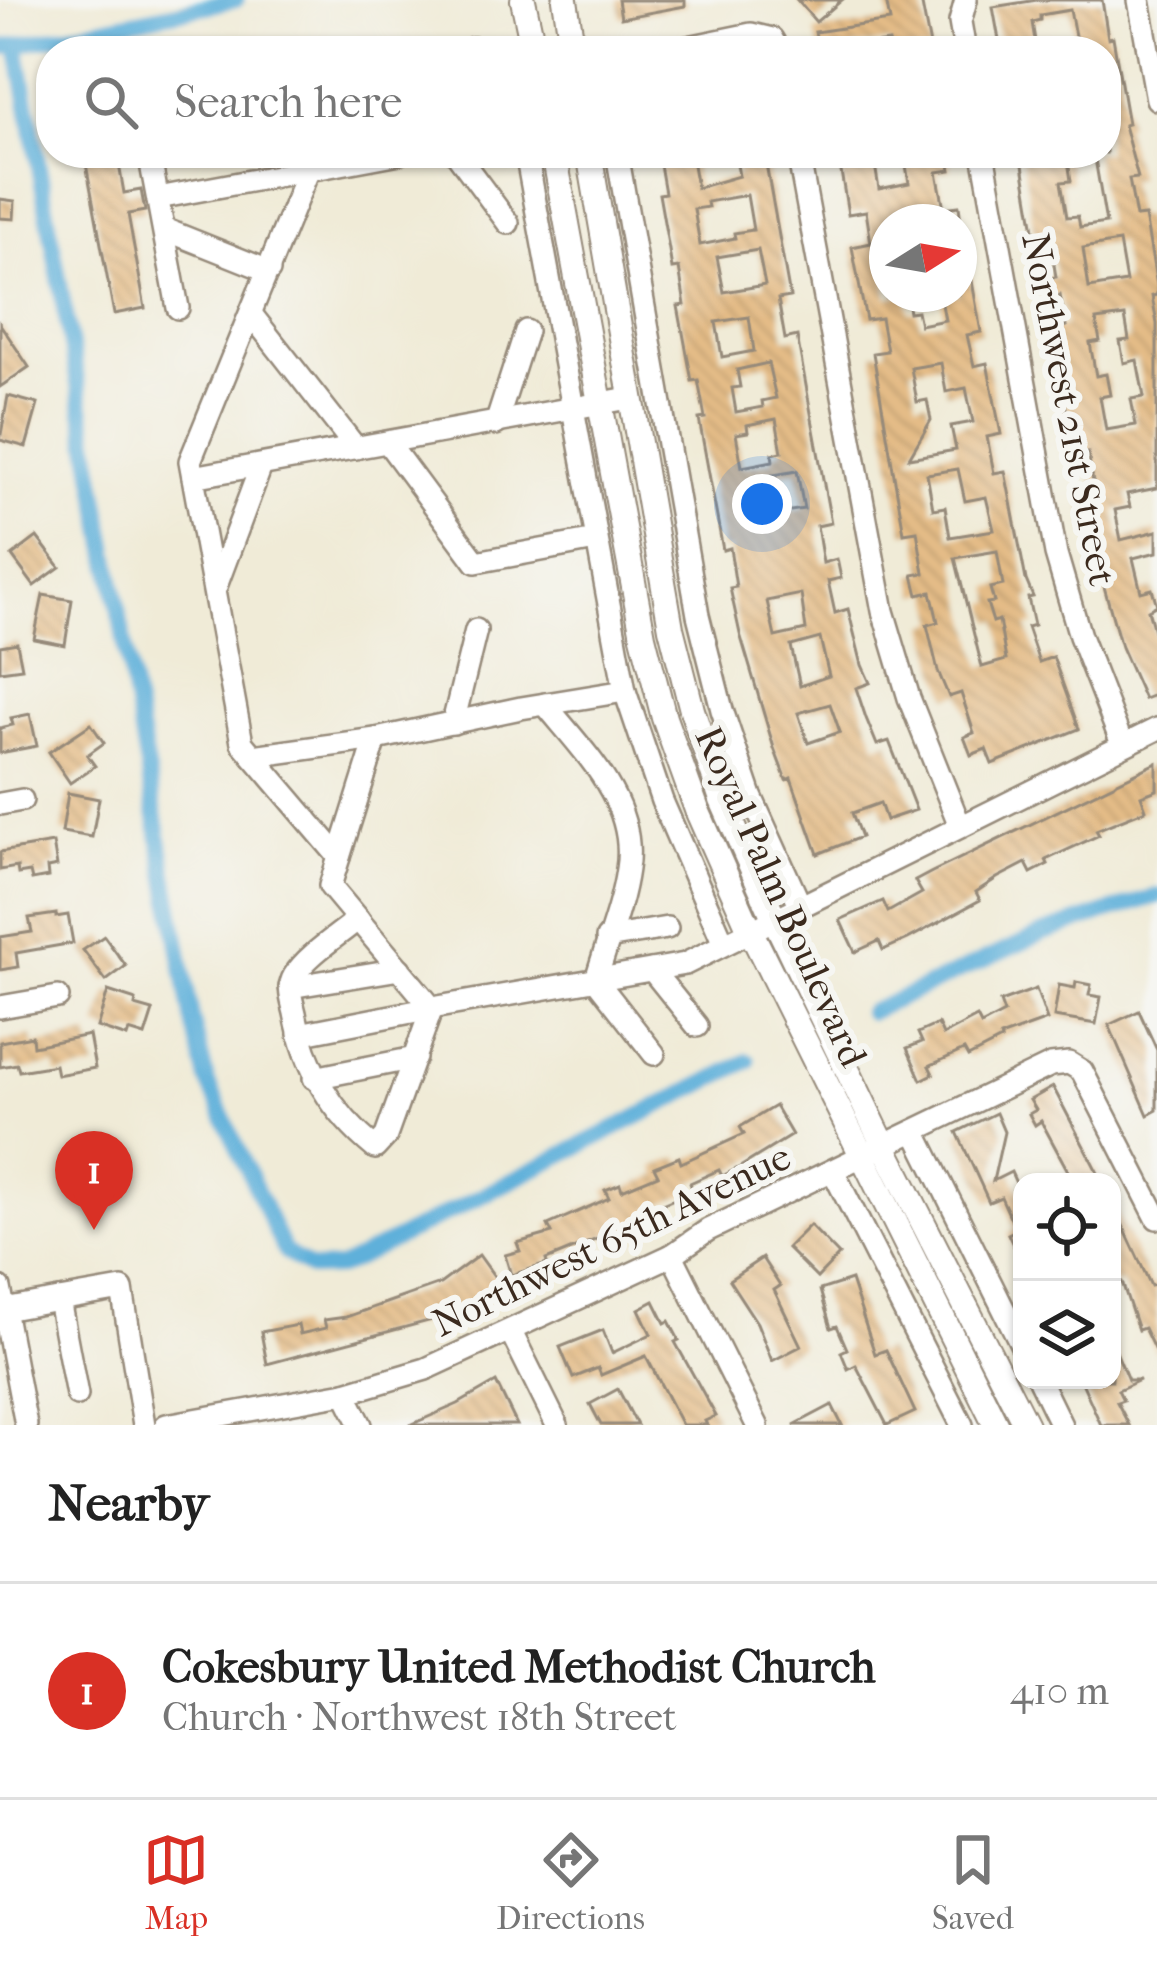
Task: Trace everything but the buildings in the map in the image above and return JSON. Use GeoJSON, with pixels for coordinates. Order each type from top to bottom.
{"type":"FeatureCollection","features":[{"type":"Feature","properties":{"kind":"main road"},"geometry":{"type":"LineString","coordinates":[[523,0],[531,36]]}},
{"type":"Feature","properties":{"kind":"main road"},"geometry":{"type":"LineString","coordinates":[[565,0],[571,36]]}},
{"type":"Feature","properties":{"kind":"main road","name":"Royal Palm Boulevard"},"geometry":{"type":"LineString","coordinates":[[557,168],[643,636],[664,718],[697,810],[762,924],[873,1152],[996,1425]]}},
{"type":"Feature","properties":{"kind":"main road","name":"Royal Palm Boulevard"},"geometry":{"type":"LineString","coordinates":[[591,168],[671,628],[692,710],[762,924]]}},
{"type":"Feature","properties":{"kind":"main road","name":"Royal Palm Boulevard"},"geometry":{"type":"LineString","coordinates":[[873,1152],[1026,1425]]}},
{"type":"Feature","properties":{"kind":"street"},"geometry":{"type":"LineString","coordinates":[[1139,0],[1157,99]]}},
{"type":"Feature","properties":{"kind":"street"},"geometry":{"type":"LineString","coordinates":[[962,36],[964,1]]}},
{"type":"Feature","properties":{"kind":"street"},"geometry":{"type":"LineString","coordinates":[[152,168],[178,308]]}},
{"type":"Feature","properties":{"kind":"street"},"geometry":{"type":"LineString","coordinates":[[158,198],[275,168]]}},
{"type":"Feature","properties":{"kind":"street"},"geometry":{"type":"LineString","coordinates":[[300,168],[269,271],[190,461],[242,743],[339,857]]}},
{"type":"Feature","properties":{"kind":"street"},"geometry":{"type":"LineString","coordinates":[[467,168],[508,223]]}},
{"type":"Feature","properties":{"kind":"street"},"geometry":{"type":"LineString","coordinates":[[529,168],[625,691],[662,800],[724,944]]}},
{"type":"Feature","properties":{"kind":"street"},"geometry":{"type":"LineString","coordinates":[[620,168],[698,615],[722,710],[751,796],[800,905]]}},
{"type":"Feature","properties":{"kind":"street"},"geometry":{"type":"LineString","coordinates":[[801,168],[883,611],[909,698],[960,826]]}},
{"type":"Feature","properties":{"kind":"street","name":"Northwest 21st Street"},"geometry":{"type":"LineString","coordinates":[[986,168],[1055,554],[1080,636],[1122,744]]}},
{"type":"Feature","properties":{"kind":"street"},"geometry":{"type":"LineString","coordinates":[[164,229],[269,271]]}},
{"type":"Feature","properties":{"kind":"street"},"geometry":{"type":"LineString","coordinates":[[251,314],[356,448]]}},
{"type":"Feature","properties":{"kind":"street"},"geometry":{"type":"LineString","coordinates":[[496,424],[526,331]]}},
{"type":"Feature","properties":{"kind":"street"},"geometry":{"type":"LineString","coordinates":[[193,477],[629,398]]}},
{"type":"Feature","properties":{"kind":"street"},"geometry":{"type":"LineString","coordinates":[[388,443],[476,562],[596,540]]}},
{"type":"Feature","properties":{"kind":"street"},"geometry":{"type":"LineString","coordinates":[[214,591],[261,466]]}},
{"type":"Feature","properties":{"kind":"street"},"geometry":{"type":"LineString","coordinates":[[453,723],[476,630]]}},
{"type":"Feature","properties":{"kind":"street"},"geometry":{"type":"LineString","coordinates":[[253,756],[376,740],[625,691]]}},
{"type":"Feature","properties":{"kind":"street"},"geometry":{"type":"LineString","coordinates":[[545,704],[613,790],[622,815],[628,868],[596,980]]}},
{"type":"Feature","properties":{"kind":"street"},"geometry":{"type":"LineString","coordinates":[[299,1034],[685,964],[1157,729]]}},
{"type":"Feature","properties":{"kind":"street"},"geometry":{"type":"LineString","coordinates":[[376,740],[330,886],[432,1008]]}},
{"type":"Feature","properties":{"kind":"street"},"geometry":{"type":"LineString","coordinates":[[358,920],[296,972],[290,987],[314,1078],[352,1130],[375,1148],[386,1136],[432,1008]]}},
{"type":"Feature","properties":{"kind":"street"},"geometry":{"type":"LineString","coordinates":[[608,938],[667,928]]}},
{"type":"Feature","properties":{"kind":"street"},"geometry":{"type":"LineString","coordinates":[[290,987],[400,969]]}},
{"type":"Feature","properties":{"kind":"street"},"geometry":{"type":"LineString","coordinates":[[652,970],[697,1026]]}},
{"type":"Feature","properties":{"kind":"street"},"geometry":{"type":"LineString","coordinates":[[596,980],[654,1054]]}},
{"type":"Feature","properties":{"kind":"street"},"geometry":{"type":"LineString","coordinates":[[0,1007],[58,997]]}},
{"type":"Feature","properties":{"kind":"street"},"geometry":{"type":"LineString","coordinates":[[314,1078],[415,1058]]}},
{"type":"Feature","properties":{"kind":"street","name":"Northwest 65th Avenue"},"geometry":{"type":"LineString","coordinates":[[166,1425],[345,1393],[425,1369],[672,1255],[708,1230],[1051,1065],[1069,1063],[1082,1070],[1157,1219]]}},
{"type":"Feature","properties":{"kind":"street"},"geometry":{"type":"LineString","coordinates":[[915,1131],[1013,1328]]}},
{"type":"Feature","properties":{"kind":"street"},"geometry":{"type":"LineString","coordinates":[[833,1171],[962,1425]]}},
{"type":"Feature","properties":{"kind":"street"},"geometry":{"type":"LineString","coordinates":[[672,1255],[758,1425]]}},
{"type":"Feature","properties":{"kind":"street"},"geometry":{"type":"LineString","coordinates":[[26,1425],[9,1389],[2,1299],[58,1300],[122,1288],[144,1425]]}},
{"type":"Feature","properties":{"kind":"street"},"geometry":{"type":"LineString","coordinates":[[58,1300],[77,1395]]}},
{"type":"Feature","properties":{"kind":"street"},"geometry":{"type":"LineString","coordinates":[[511,1333],[557,1425]]}},
{"type":"Feature","properties":{"kind":"street"},"geometry":{"type":"LineString","coordinates":[[1043,1389],[1061,1425]]}},
{"type":"Feature","properties":{"kind":"street"},"geometry":{"type":"LineString","coordinates":[[345,1393],[361,1425]]}},
{"type":"Feature","properties":{"kind":"waterway"},"geometry":{"type":"LineString","coordinates":[[59,36],[236,0]]}},
{"type":"Feature","properties":{"kind":"waterway"},"geometry":{"type":"LineString","coordinates":[[0,48],[36,41]]}},
{"type":"Feature","properties":{"kind":"waterway"},"geometry":{"type":"LineString","coordinates":[[17,45],[36,151]]}},
{"type":"Feature","properties":{"kind":"waterway"},"geometry":{"type":"LineString","coordinates":[[39,168],[192,1018],[207,1080],[284,1251],[311,1269],[339,1268],[748,1061]]}},
{"type":"Feature","properties":{"kind":"waterway"},"geometry":{"type":"LineString","coordinates":[[870,1012],[1044,933],[1157,896]]}},
{"type":"Feature","properties":{"kind":"place","name":"Cokesbury United Methodist Church"},"geometry":{"type":"Point","coordinates":[94,1230]}}]}
